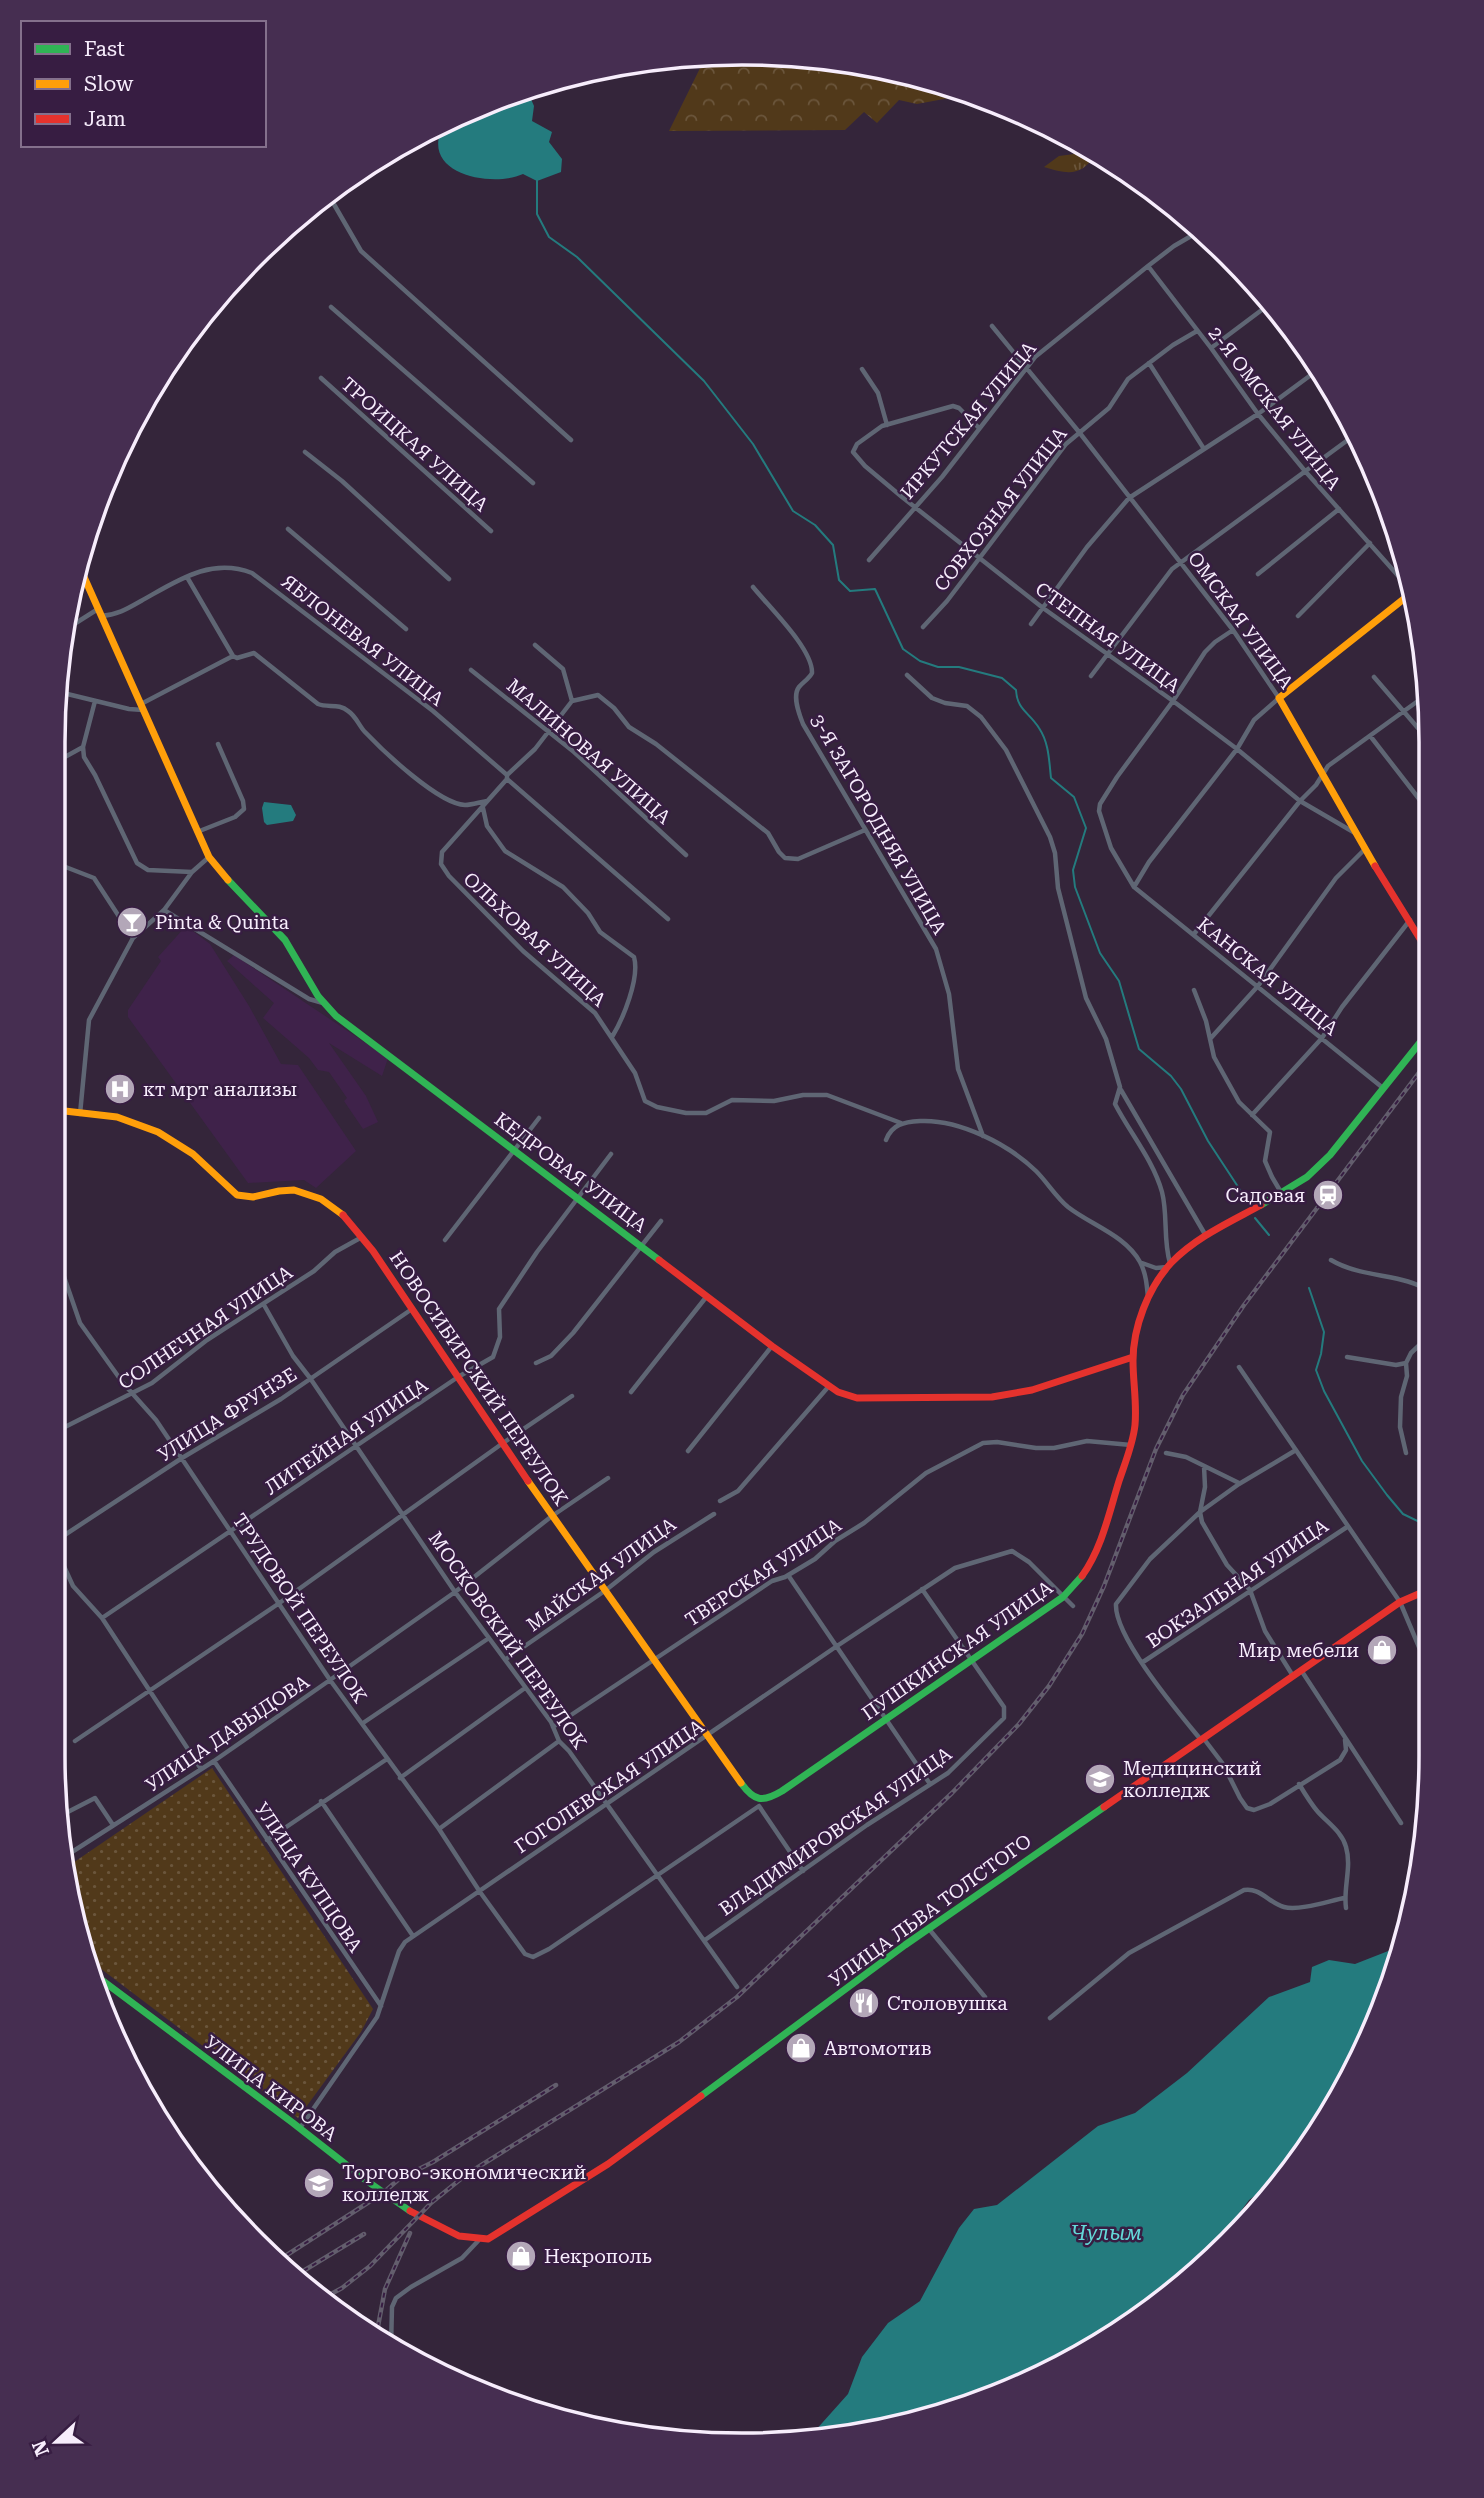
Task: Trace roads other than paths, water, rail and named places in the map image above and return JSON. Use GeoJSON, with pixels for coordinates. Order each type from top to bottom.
{"type":"FeatureCollection","features":[{"type":"Feature","properties":{"kind":"street"},"geometry":{"type":"LineString","coordinates":[[333,203],[361,251],[571,440]]}},
{"type":"Feature","properties":{"kind":"street","name":"ИРКУТСКАЯ УЛИЦА"},"geometry":{"type":"LineString","coordinates":[[869,560],[942,477],[1040,352],[1174,246],[1192,236]]}},
{"type":"Feature","properties":{"kind":"street","name":"2-Я ОМСКАЯ УЛИЦА"},"geometry":{"type":"LineString","coordinates":[[1148,266],[1258,414],[1398,575]]}},
{"type":"Feature","properties":{"kind":"street"},"geometry":{"type":"LineString","coordinates":[[331,307],[533,483]]}},
{"type":"Feature","properties":{"kind":"street"},"geometry":{"type":"LineString","coordinates":[[1211,348],[1262,309]]}},
{"type":"Feature","properties":{"kind":"street","name":"ОМСКАЯ УЛИЦА"},"geometry":{"type":"LineString","coordinates":[[992,326],[1079,432],[1233,630],[1279,698],[1355,833],[1419,937]]}},
{"type":"Feature","properties":{"kind":"street","name":"СОВХОЗНАЯ УЛИЦА"},"geometry":{"type":"LineString","coordinates":[[923,627],[947,601],[1062,449],[1109,408],[1128,379],[1197,331]]}},
{"type":"Feature","properties":{"kind":"street"},"geometry":{"type":"LineString","coordinates":[[1149,363],[1204,449]]}},
{"type":"Feature","properties":{"kind":"street"},"geometry":{"type":"LineString","coordinates":[[862,369],[878,393],[887,425],[953,406],[959,408],[979,428]]}},
{"type":"Feature","properties":{"kind":"street"},"geometry":{"type":"LineString","coordinates":[[1031,624],[1087,547],[1129,498],[1258,414],[1311,375]]}},
{"type":"Feature","properties":{"kind":"street","name":"ТРОИЦКАЯ УЛИЦА"},"geometry":{"type":"LineString","coordinates":[[321,378],[491,531]]}},
{"type":"Feature","properties":{"kind":"street","name":"СТЕПНАЯ УЛИЦА"},"geometry":{"type":"LineString","coordinates":[[887,425],[857,443],[853,452],[865,466],[1043,608],[1237,749],[1300,801],[1355,833]]}},
{"type":"Feature","properties":{"kind":"street"},"geometry":{"type":"LineString","coordinates":[[1091,676],[1164,578],[1348,440]]}},
{"type":"Feature","properties":{"kind":"street"},"geometry":{"type":"LineString","coordinates":[[305,452],[342,481],[449,579]]}},
{"type":"Feature","properties":{"kind":"street"},"geometry":{"type":"LineString","coordinates":[[1258,574],[1339,509]]}},
{"type":"Feature","properties":{"kind":"street"},"geometry":{"type":"LineString","coordinates":[[288,529],[406,629]]}},
{"type":"Feature","properties":{"kind":"street"},"geometry":{"type":"LineString","coordinates":[[1298,615],[1370,543]]}},
{"type":"Feature","properties":{"kind":"street","name":"ЯБЛОНЕВАЯ УЛИЦА"},"geometry":{"type":"LineString","coordinates":[[76,624],[99,613],[119,614],[200,571],[221,566],[239,568],[260,578],[433,711],[668,919]]}},
{"type":"Feature","properties":{"kind":"street"},"geometry":{"type":"LineString","coordinates":[[187,577],[237,659],[249,653],[260,655],[318,704],[337,705],[347,709],[375,742],[447,801],[466,805],[487,801]]}},
{"type":"Feature","properties":{"kind":"street","name":"КЕДРОВАЯ УЛИЦА"},"geometry":{"type":"LineString","coordinates":[[85,580],[209,857],[289,945],[323,1003],[348,1025],[772,1346],[848,1396],[875,1399],[992,1397],[1032,1390],[1133,1357]]}},
{"type":"Feature","properties":{"kind":"street","name":"3-Я ЗАГОРОДНЯЯ УЛИЦА"},"geometry":{"type":"LineString","coordinates":[[753,587],[809,657],[812,673],[796,693],[800,717],[936,949],[949,993],[958,1069],[983,1136]]}},
{"type":"Feature","properties":{"kind":"street"},"geometry":{"type":"LineString","coordinates":[[1233,630],[1209,648],[1116,777],[1099,807],[1111,848],[1134,887],[1149,862],[1237,749],[1254,720],[1404,600]]}},
{"type":"Feature","properties":{"kind":"street"},"geometry":{"type":"LineString","coordinates":[[535,645],[563,669],[572,701]]}},
{"type":"Feature","properties":{"kind":"street"},"geometry":{"type":"LineString","coordinates":[[66,694],[129,709],[141,707],[233,656]]}},
{"type":"Feature","properties":{"kind":"street","name":"МАЛИНОВАЯ УЛИЦА"},"geometry":{"type":"LineString","coordinates":[[471,670],[549,731],[686,855]]}},
{"type":"Feature","properties":{"kind":"street"},"geometry":{"type":"LineString","coordinates":[[907,675],[932,698],[972,709],[998,736],[1006,750],[1053,845],[1058,888],[1086,998],[1106,1039],[1120,1089],[1206,1236]]}},
{"type":"Feature","properties":{"kind":"street"},"geometry":{"type":"LineString","coordinates":[[1374,677],[1419,728]]}},
{"type":"Feature","properties":{"kind":"street"},"geometry":{"type":"LineString","coordinates":[[612,1037],[620,1024],[632,984],[636,968],[634,957],[600,932],[588,913],[563,887],[505,851],[487,825],[483,807],[572,701],[598,695],[614,708],[629,727],[656,744],[768,833],[785,858],[798,859],[865,830]]}},
{"type":"Feature","properties":{"kind":"street"},"geometry":{"type":"LineString","coordinates":[[65,757],[83,747],[95,701]]}},
{"type":"Feature","properties":{"kind":"street"},"geometry":{"type":"LineString","coordinates":[[1194,934],[1300,801],[1316,786],[1328,766],[1418,702]]}},
{"type":"Feature","properties":{"kind":"street"},"geometry":{"type":"LineString","coordinates":[[1371,737],[1419,799]]}},
{"type":"Feature","properties":{"kind":"street"},"geometry":{"type":"LineString","coordinates":[[197,832],[235,817],[244,809],[243,800],[218,744]]}},
{"type":"Feature","properties":{"kind":"street"},"geometry":{"type":"LineString","coordinates":[[83,747],[89,767],[96,775],[137,863],[144,868],[192,872]]}},
{"type":"Feature","properties":{"kind":"street","name":"ОЛЬХОВАЯ УЛИЦА"},"geometry":{"type":"LineString","coordinates":[[483,807],[442,852],[441,864],[454,883],[493,918],[523,951],[595,1013],[635,1073],[645,1101],[657,1107],[686,1113],[706,1113],[732,1100],[774,1101],[803,1095],[827,1095],[901,1123]]}},
{"type":"Feature","properties":{"kind":"street"},"geometry":{"type":"LineString","coordinates":[[1210,1039],[1258,986],[1336,878],[1365,849]]}},
{"type":"Feature","properties":{"kind":"street"},"geometry":{"type":"LineString","coordinates":[[80,1115],[89,1020],[133,938],[164,910],[192,872],[209,857]]}},
{"type":"Feature","properties":{"kind":"street"},"geometry":{"type":"LineString","coordinates":[[65,867],[93,878],[133,938]]}},
{"type":"Feature","properties":{"kind":"street","name":"КАНСКАЯ УЛИЦА"},"geometry":{"type":"LineString","coordinates":[[1134,887],[1383,1088]]}},
{"type":"Feature","properties":{"kind":"street"},"geometry":{"type":"LineString","coordinates":[[164,910],[309,999],[323,1003]]}},
{"type":"Feature","properties":{"kind":"street"},"geometry":{"type":"LineString","coordinates":[[1252,1115],[1322,1038],[1342,1007],[1409,920]]}},
{"type":"Feature","properties":{"kind":"street"},"geometry":{"type":"LineString","coordinates":[[1194,990],[1213,1054],[1239,1102],[1270,1132],[1265,1161],[1282,1194]]}},
{"type":"Feature","properties":{"kind":"street"},"geometry":{"type":"LineString","coordinates":[[886,1140],[901,1123],[928,1121],[947,1122],[983,1136],[1028,1164],[1065,1204],[1119,1239],[1141,1263],[1152,1268],[1169,1266],[1206,1236],[1282,1194],[1318,1166],[1359,1121],[1419,1044]]}},
{"type":"Feature","properties":{"kind":"street"},"geometry":{"type":"LineString","coordinates":[[1120,1089],[1115,1104],[1140,1145],[1162,1193],[1169,1266]]}},
{"type":"Feature","properties":{"kind":"street","name":"НОВОСИБИРСКИЙ ПЕРЕУЛОК"},"geometry":{"type":"LineString","coordinates":[[65,1112],[114,1116],[163,1135],[202,1161],[230,1191],[238,1195],[251,1197],[292,1191],[319,1198],[341,1212],[362,1236],[552,1516],[748,1793],[759,1803],[803,1871]]}},
{"type":"Feature","properties":{"kind":"street"},"geometry":{"type":"LineString","coordinates":[[445,1240],[539,1118]]}},
{"type":"Feature","properties":{"kind":"street"},"geometry":{"type":"LineString","coordinates":[[578,1199],[611,1154]]}},
{"type":"Feature","properties":{"kind":"street","name":"ЛИТЕЙНАЯ УЛИЦА"},"geometry":{"type":"LineString","coordinates":[[102,1618],[457,1377],[489,1360],[498,1345],[499,1309],[537,1252],[578,1199]]}},
{"type":"Feature","properties":{"kind":"street"},"geometry":{"type":"LineString","coordinates":[[536,1363],[551,1356],[564,1343],[660,1221]]}},
{"type":"Feature","properties":{"kind":"street","name":"СОЛНЕЧНАЯ УЛИЦА"},"geometry":{"type":"LineString","coordinates":[[65,1427],[133,1394],[169,1372],[207,1340],[264,1305],[319,1268],[335,1252],[362,1236]]}},
{"type":"Feature","properties":{"kind":"street"},"geometry":{"type":"LineString","coordinates":[[1331,1260],[1351,1270],[1419,1285]]}},
{"type":"Feature","properties":{"kind":"street"},"geometry":{"type":"LineString","coordinates":[[1141,1263],[1148,1301]]}},
{"type":"Feature","properties":{"kind":"street","name":"ПУШКИНСКАЯ УЛИЦА"},"geometry":{"type":"LineString","coordinates":[[531,1957],[549,1950],[660,1876],[759,1803],[773,1797],[1063,1597],[1082,1578],[1095,1554],[1131,1445],[1136,1412],[1133,1357],[1140,1322],[1156,1284],[1169,1266]]}},
{"type":"Feature","properties":{"kind":"street","name":"ТРУДОВОЙ ПЕРЕУЛОК"},"geometry":{"type":"LineString","coordinates":[[65,1275],[80,1323],[156,1420],[330,1680],[439,1829],[480,1892],[531,1957]]}},
{"type":"Feature","properties":{"kind":"street"},"geometry":{"type":"LineString","coordinates":[[631,1392],[707,1296]]}},
{"type":"Feature","properties":{"kind":"street","name":"МОСКОВСКИЙ ПЕРЕУЛОК"},"geometry":{"type":"LineString","coordinates":[[264,1305],[293,1356],[553,1727],[559,1741],[660,1876],[737,1987]]}},
{"type":"Feature","properties":{"kind":"street","name":"УЛИЦА ФРУНЗЕ"},"geometry":{"type":"LineString","coordinates":[[65,1535],[182,1458],[281,1399],[412,1309]]}},
{"type":"Feature","properties":{"kind":"street"},"geometry":{"type":"LineString","coordinates":[[1406,1453],[1400,1427],[1401,1397],[1407,1376],[1406,1363],[1419,1345]]}},
{"type":"Feature","properties":{"kind":"street"},"geometry":{"type":"LineString","coordinates":[[688,1451],[772,1346]]}},
{"type":"Feature","properties":{"kind":"street"},"geometry":{"type":"LineString","coordinates":[[1347,1357],[1396,1365],[1406,1363]]}},
{"type":"Feature","properties":{"kind":"street"},"geometry":{"type":"LineString","coordinates":[[1239,1367],[1400,1602],[1419,1647]]}},
{"type":"Feature","properties":{"kind":"street"},"geometry":{"type":"LineString","coordinates":[[720,1501],[738,1491],[829,1385]]}},
{"type":"Feature","properties":{"kind":"street"},"geometry":{"type":"LineString","coordinates":[[75,1741],[278,1604],[572,1396]]}},
{"type":"Feature","properties":{"kind":"street","name":"ТВЕРСКАЯ УЛИЦА"},"geometry":{"type":"LineString","coordinates":[[553,1727],[772,1581],[788,1575],[864,1523],[926,1473],[962,1452],[988,1441],[1036,1448],[1087,1441],[1131,1445]]}},
{"type":"Feature","properties":{"kind":"street"},"geometry":{"type":"LineString","coordinates":[[1296,1450],[1200,1512],[1150,1559],[1117,1600],[1115,1608],[1119,1621],[1163,1693],[1223,1763],[1247,1808],[1262,1808],[1340,1760],[1346,1750],[1345,1740]]}},
{"type":"Feature","properties":{"kind":"street"},"geometry":{"type":"LineString","coordinates":[[1166,1453],[1186,1457],[1240,1484]]}},
{"type":"Feature","properties":{"kind":"street"},"geometry":{"type":"LineString","coordinates":[[1204,1465],[1205,1487],[1200,1512],[1202,1522],[1227,1565],[1250,1590],[1265,1632],[1293,1676]]}},
{"type":"Feature","properties":{"kind":"street","name":"УЛИЦА ДАВЫДОВА"},"geometry":{"type":"LineString","coordinates":[[72,1852],[214,1761],[456,1592],[552,1516],[608,1478]]}},
{"type":"Feature","properties":{"kind":"street","name":"МАЙСКАЯ УЛИЦА"},"geometry":{"type":"LineString","coordinates":[[506,1659],[606,1590],[654,1552],[714,1514]]}},
{"type":"Feature","properties":{"kind":"street","name":"ВОКЗАЛЬНАЯ УЛИЦА"},"geometry":{"type":"LineString","coordinates":[[1143,1662],[1348,1527]]}},
{"type":"Feature","properties":{"kind":"street","name":"ГОГОЛЕВСКАЯ УЛИЦА"},"geometry":{"type":"LineString","coordinates":[[300,2128],[354,2053],[382,2007],[399,1951],[413,1936],[955,1567],[1015,1552],[1041,1573],[1063,1597]]}},
{"type":"Feature","properties":{"kind":"street"},"geometry":{"type":"LineString","coordinates":[[65,1568],[73,1586],[102,1618],[201,1769]]}},
{"type":"Feature","properties":{"kind":"street"},"geometry":{"type":"LineString","coordinates":[[788,1575],[930,1784]]}},
{"type":"Feature","properties":{"kind":"street"},"geometry":{"type":"LineString","coordinates":[[922,1589],[970,1660]]}},
{"type":"Feature","properties":{"kind":"street","name":"УЛИЦА ЛЬВА ТОЛСТОГО"},"geometry":{"type":"LineString","coordinates":[[478,2241],[494,2237],[608,2164],[929,1929],[1400,1602],[1419,1594]]}},
{"type":"Feature","properties":{"kind":"street"},"geometry":{"type":"LineString","coordinates":[[1063,1597],[1073,1606]]}},
{"type":"Feature","properties":{"kind":"street"},"geometry":{"type":"LineString","coordinates":[[363,1723],[489,1639]]}},
{"type":"Feature","properties":{"kind":"street","name":"ВЛАДИМИРОВСКАЯ УЛИЦА"},"geometry":{"type":"LineString","coordinates":[[705,1940],[953,1769],[1004,1718],[1005,1711],[970,1660]]}},
{"type":"Feature","properties":{"kind":"street"},"geometry":{"type":"LineString","coordinates":[[1301,1670],[1401,1823]]}},
{"type":"Feature","properties":{"kind":"street"},"geometry":{"type":"LineString","coordinates":[[400,1777],[525,1688]]}},
{"type":"Feature","properties":{"kind":"street"},"geometry":{"type":"LineString","coordinates":[[439,1829],[559,1741]]}},
{"type":"Feature","properties":{"kind":"street"},"geometry":{"type":"LineString","coordinates":[[267,1840],[321,1801],[387,1759]]}},
{"type":"Feature","properties":{"kind":"street","name":"УЛИЦА КУПЦОВА"},"geometry":{"type":"LineString","coordinates":[[214,1761],[382,2007]]}},
{"type":"Feature","properties":{"kind":"street"},"geometry":{"type":"LineString","coordinates":[[1299,1784],[1309,1801],[1346,1845],[1346,1908]]}},
{"type":"Feature","properties":{"kind":"street"},"geometry":{"type":"LineString","coordinates":[[67,1812],[95,1798],[113,1825]]}},
{"type":"Feature","properties":{"kind":"street"},"geometry":{"type":"LineString","coordinates":[[321,1801],[413,1936]]}},
{"type":"Feature","properties":{"kind":"street"},"geometry":{"type":"LineString","coordinates":[[1050,2018],[1129,1953],[1244,1890],[1256,1890],[1284,1907],[1344,1898]]}},
{"type":"Feature","properties":{"kind":"street"},"geometry":{"type":"LineString","coordinates":[[929,1929],[985,1997]]}},
{"type":"Feature","properties":{"kind":"street","name":"УЛИЦА КИРОВА"},"geometry":{"type":"LineString","coordinates":[[104,1981],[402,2206],[460,2237],[478,2241]]}},
{"type":"Feature","properties":{"kind":"street"},"geometry":{"type":"LineString","coordinates":[[391,2335],[392,2307],[396,2298],[462,2258],[478,2241]]}},
{"type":"Feature","properties":{"kind":"water"},"geometry":{"type":"Polygon","coordinates":[[[531,99],[534,106],[532,121],[552,132],[549,142],[562,159],[561,172],[537,181],[523,174],[511,178],[481,178],[453,168],[443,159],[438,148],[440,136],[483,116],[531,99]]]}},
{"type":"Feature","properties":{"kind":"water"},"geometry":{"type":"Polygon","coordinates":[[[264,802],[291,805],[296,815],[293,821],[267,825],[262,808],[264,802]]]}},
{"type":"Feature","properties":{"kind":"water","name":"Чулым"},"geometry":{"type":"Polygon","coordinates":[[[1390,1950],[1368,2015],[1329,2095],[1259,2192],[1249,2200],[1230,2225],[1189,2265],[1118,2319],[1081,2343],[1001,2382],[917,2410],[817,2428],[848,2394],[862,2357],[888,2323],[920,2301],[959,2228],[974,2209],[997,2205],[1098,2126],[1135,2113],[1187,2073],[1269,1997],[1310,1982],[1312,1967],[1329,1960],[1355,1964],[1390,1950]]]}},
{"type":"Feature","properties":{"kind":"waterway"},"geometry":{"type":"LineString","coordinates":[[537,179],[537,214],[549,237],[577,257],[704,381],[753,444],[793,511],[815,525],[833,545],[839,580],[850,591],[875,589],[903,649],[920,661],[938,667],[959,667],[1002,678],[1016,690],[1021,707],[1045,740],[1051,778],[1074,797],[1086,828],[1073,870],[1075,887],[1100,953],[1119,981],[1139,1049],[1171,1076],[1181,1089],[1208,1141],[1248,1202]]}},
{"type":"Feature","properties":{"kind":"waterway"},"geometry":{"type":"LineString","coordinates":[[1255,1218],[1269,1235]]}},
{"type":"Feature","properties":{"kind":"waterway"},"geometry":{"type":"LineString","coordinates":[[1309,1288],[1324,1332],[1316,1370],[1324,1391],[1362,1461],[1403,1514],[1419,1522]]}},
{"type":"Feature","properties":{"kind":"railway"},"geometry":{"type":"LineString","coordinates":[[331,2294],[370,2266],[431,2203],[467,2174],[679,2042],[737,1997],[952,1793],[1019,1724],[1049,1686],[1082,1634],[1104,1586],[1156,1449],[1183,1395],[1244,1305],[1419,1073]]}},
{"type":"Feature","properties":{"kind":"railway"},"geometry":{"type":"LineString","coordinates":[[285,2256],[383,2193],[399,2179],[433,2162],[556,2085]]}},
{"type":"Feature","properties":{"kind":"railway"},"geometry":{"type":"LineString","coordinates":[[378,2327],[385,2289],[410,2233]]}},
{"type":"Feature","properties":{"kind":"railway"},"geometry":{"type":"LineString","coordinates":[[303,2271],[364,2234]]}},
{"type":"Feature","properties":{"kind":"place","name":"Pinta & Quinta"},"geometry":{"type":"Point","coordinates":[132,922]}},
{"type":"Feature","properties":{"kind":"place","name":"кт мрт анализы"},"geometry":{"type":"Point","coordinates":[120,1089]}},
{"type":"Feature","properties":{"kind":"place","name":"Садовая"},"geometry":{"type":"Point","coordinates":[1328,1195]}},
{"type":"Feature","properties":{"kind":"place","name":"Мир мебели"},"geometry":{"type":"Point","coordinates":[1382,1650]}},
{"type":"Feature","properties":{"kind":"place","name":"Медицинский колледж"},"geometry":{"type":"Point","coordinates":[1100,1779]}},
{"type":"Feature","properties":{"kind":"place","name":"Столовушка"},"geometry":{"type":"Point","coordinates":[864,2003]}},
{"type":"Feature","properties":{"kind":"place","name":"Автомотив"},"geometry":{"type":"Point","coordinates":[801,2048]}},
{"type":"Feature","properties":{"kind":"place","name":"Торгово-экономический колледж"},"geometry":{"type":"Point","coordinates":[319,2183]}},
{"type":"Feature","properties":{"kind":"place","name":"Некрополь"},"geometry":{"type":"Point","coordinates":[521,2256]}}]}
